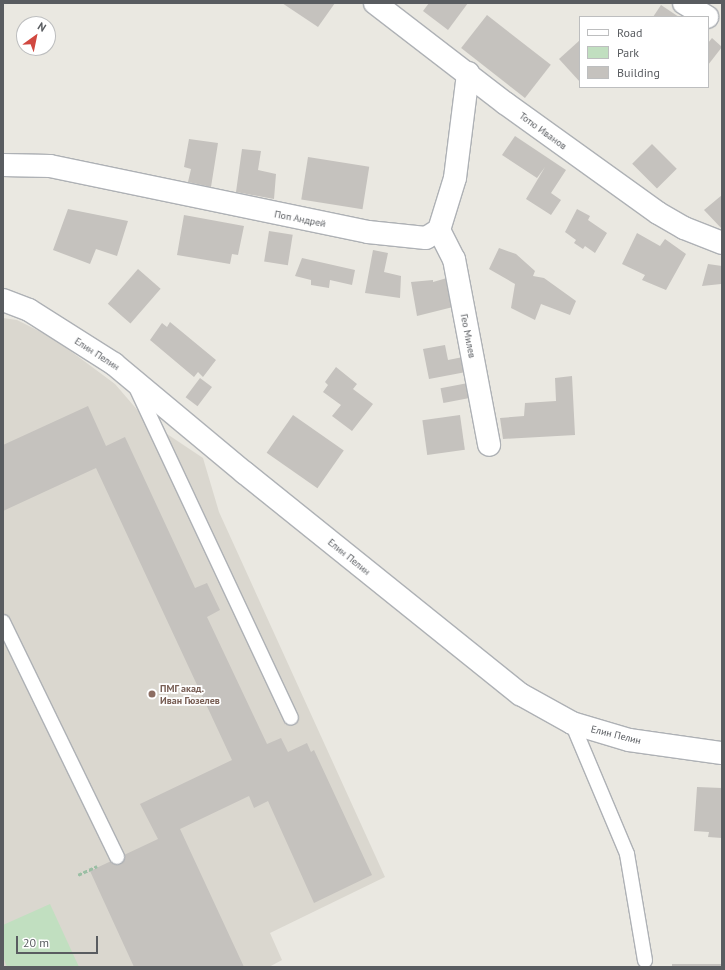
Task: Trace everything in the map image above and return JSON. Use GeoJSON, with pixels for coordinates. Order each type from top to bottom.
{"type":"FeatureCollection","features":[{"type":"Feature","properties":{"kind":"street","name":"Тотю Иванов"},"geometry":{"type":"LineString","coordinates":[[375,3],[468,73],[505,103],[658,213],[684,228],[722,243]]}},
{"type":"Feature","properties":{"kind":"street"},"geometry":{"type":"LineString","coordinates":[[684,3],[706,16]]}},
{"type":"Feature","properties":{"kind":"street"},"geometry":{"type":"LineString","coordinates":[[709,18],[722,26]]}},
{"type":"Feature","properties":{"kind":"street"},"geometry":{"type":"LineString","coordinates":[[439,230],[455,178],[468,73]]}},
{"type":"Feature","properties":{"kind":"street","name":"Поп Андрей"},"geometry":{"type":"LineString","coordinates":[[3,165],[50,166],[368,232],[426,238],[439,230]]}},
{"type":"Feature","properties":{"kind":"street","name":"Гео Милев"},"geometry":{"type":"LineString","coordinates":[[439,230],[454,259],[489,445]]}},
{"type":"Feature","properties":{"kind":"street","name":"Елин Пелин"},"geometry":{"type":"LineString","coordinates":[[3,300],[29,310],[114,364],[245,474],[520,694],[572,723],[629,740],[722,754]]}},
{"type":"Feature","properties":{"kind":"lane"},"geometry":{"type":"LineString","coordinates":[[133,380],[291,718]]}},
{"type":"Feature","properties":{"kind":"lane"},"geometry":{"type":"LineString","coordinates":[[3,622],[117,857]]}},
{"type":"Feature","properties":{"kind":"lane"},"geometry":{"type":"LineString","coordinates":[[572,723],[627,854],[645,960]]}},
{"type":"Feature","properties":{"kind":"shaded area","name":"ПМГ акад. Иван Гюзелев"},"geometry":{"type":"Polygon","coordinates":[[[3,318],[17,320],[53,338],[115,384],[146,420],[203,458],[219,512],[385,877],[270,933],[282,960],[269,967],[3,967],[3,318]]]}},
{"type":"Feature","properties":{"kind":"green space"},"geometry":{"type":"Polygon","coordinates":[[[50,904],[79,967],[7,967],[3,957],[3,925],[50,904]]]}},
{"type":"Feature","properties":{"kind":"building"},"geometry":{"type":"Polygon","coordinates":[[[282,3],[335,3],[318,27],[282,3]]]}},
{"type":"Feature","properties":{"kind":"building"},"geometry":{"type":"Polygon","coordinates":[[[429,3],[468,3],[448,30],[423,11],[429,3]]]}},
{"type":"Feature","properties":{"kind":"building"},"geometry":{"type":"Polygon","coordinates":[[[661,5],[678,16],[654,16],[661,5]]]}},
{"type":"Feature","properties":{"kind":"building"},"geometry":{"type":"Polygon","coordinates":[[[487,15],[551,65],[525,98],[461,48],[487,15]]]}},
{"type":"Feature","properties":{"kind":"building"},"geometry":{"type":"Polygon","coordinates":[[[712,38],[722,47],[709,64],[709,42],[712,38]]]}},
{"type":"Feature","properties":{"kind":"building"},"geometry":{"type":"Polygon","coordinates":[[[579,41],[579,81],[559,59],[579,41]]]}},
{"type":"Feature","properties":{"kind":"building"},"geometry":{"type":"Polygon","coordinates":[[[515,136],[566,170],[551,193],[561,200],[551,215],[526,199],[545,167],[537,178],[502,155],[515,136]]]}},
{"type":"Feature","properties":{"kind":"building"},"geometry":{"type":"Polygon","coordinates":[[[189,139],[218,143],[211,187],[188,182],[191,169],[184,167],[189,139]]]}},
{"type":"Feature","properties":{"kind":"building"},"geometry":{"type":"Polygon","coordinates":[[[652,144],[677,169],[657,189],[632,164],[652,144]]]}},
{"type":"Feature","properties":{"kind":"building"},"geometry":{"type":"Polygon","coordinates":[[[242,149],[261,151],[258,170],[276,174],[274,199],[236,192],[242,149]]]}},
{"type":"Feature","properties":{"kind":"building"},"geometry":{"type":"Polygon","coordinates":[[[308,157],[369,167],[363,209],[301,199],[308,157]]]}},
{"type":"Feature","properties":{"kind":"building"},"geometry":{"type":"Polygon","coordinates":[[[722,195],[722,229],[704,210],[722,195]]]}},
{"type":"Feature","properties":{"kind":"building"},"geometry":{"type":"Polygon","coordinates":[[[68,209],[128,221],[117,256],[96,249],[90,264],[53,250],[68,209]]]}},
{"type":"Feature","properties":{"kind":"building"},"geometry":{"type":"Polygon","coordinates":[[[577,209],[590,216],[588,220],[607,233],[595,253],[585,246],[583,249],[574,243],[576,240],[565,232],[577,209]]]}},
{"type":"Feature","properties":{"kind":"building"},"geometry":{"type":"Polygon","coordinates":[[[184,215],[244,226],[238,255],[232,254],[230,264],[177,255],[184,215]]]}},
{"type":"Feature","properties":{"kind":"building"},"geometry":{"type":"Polygon","coordinates":[[[269,231],[293,235],[288,265],[264,262],[269,231]]]}},
{"type":"Feature","properties":{"kind":"building"},"geometry":{"type":"Polygon","coordinates":[[[637,233],[660,246],[665,239],[686,254],[666,290],[642,280],[645,275],[622,264],[637,233]]]}},
{"type":"Feature","properties":{"kind":"building"},"geometry":{"type":"Polygon","coordinates":[[[499,248],[516,254],[535,271],[533,276],[544,278],[576,301],[570,315],[541,304],[535,320],[511,308],[515,284],[489,269],[499,248]]]}},
{"type":"Feature","properties":{"kind":"building"},"geometry":{"type":"Polygon","coordinates":[[[373,250],[388,253],[384,272],[401,276],[400,298],[365,293],[373,250]]]}},
{"type":"Feature","properties":{"kind":"building"},"geometry":{"type":"Polygon","coordinates":[[[302,258],[355,270],[352,285],[330,280],[329,288],[311,285],[311,280],[295,276],[302,258]]]}},
{"type":"Feature","properties":{"kind":"building"},"geometry":{"type":"Polygon","coordinates":[[[708,264],[722,266],[721,284],[702,286],[708,264]]]}},
{"type":"Feature","properties":{"kind":"building"},"geometry":{"type":"Polygon","coordinates":[[[138,269],[161,289],[130,323],[108,304],[138,269]]]}},
{"type":"Feature","properties":{"kind":"building"},"geometry":{"type":"Polygon","coordinates":[[[447,278],[453,307],[417,316],[411,282],[433,280],[433,282],[447,278]]]}},
{"type":"Feature","properties":{"kind":"building"},"geometry":{"type":"Polygon","coordinates":[[[170,322],[216,360],[203,377],[198,372],[194,377],[150,340],[162,323],[167,327],[170,322]]]}},
{"type":"Feature","properties":{"kind":"building"},"geometry":{"type":"Polygon","coordinates":[[[445,345],[448,360],[463,357],[466,372],[429,379],[423,349],[445,345]]]}},
{"type":"Feature","properties":{"kind":"building"},"geometry":{"type":"Polygon","coordinates":[[[336,367],[357,384],[353,389],[373,404],[352,431],[332,416],[341,405],[323,392],[328,385],[325,382],[336,367]]]}},
{"type":"Feature","properties":{"kind":"building"},"geometry":{"type":"Polygon","coordinates":[[[572,376],[575,435],[503,439],[500,418],[524,416],[525,403],[556,401],[555,378],[572,376]]]}},
{"type":"Feature","properties":{"kind":"building"},"geometry":{"type":"Polygon","coordinates":[[[200,378],[212,387],[198,406],[186,397],[200,378]]]}},
{"type":"Feature","properties":{"kind":"building"},"geometry":{"type":"Polygon","coordinates":[[[468,383],[471,398],[443,403],[441,388],[468,383]]]}},
{"type":"Feature","properties":{"kind":"building"},"geometry":{"type":"Polygon","coordinates":[[[88,406],[106,446],[125,437],[195,588],[207,583],[220,610],[207,617],[267,744],[281,738],[288,752],[307,743],[311,752],[314,750],[372,875],[314,903],[268,801],[254,808],[249,796],[180,829],[244,967],[134,967],[90,871],[158,839],[140,804],[232,760],[96,468],[3,511],[3,445],[88,406]]]}},
{"type":"Feature","properties":{"kind":"building"},"geometry":{"type":"Polygon","coordinates":[[[293,415],[344,451],[317,488],[267,453],[293,415]]]}},
{"type":"Feature","properties":{"kind":"building"},"geometry":{"type":"Polygon","coordinates":[[[460,415],[465,450],[427,455],[422,420],[460,415]]]}},
{"type":"Feature","properties":{"kind":"building"},"geometry":{"type":"Polygon","coordinates":[[[697,787],[722,788],[722,838],[708,837],[709,832],[694,831],[697,787]]]}},
{"type":"Feature","properties":{"kind":"building"},"geometry":{"type":"Polygon","coordinates":[[[672,964],[722,964],[722,967],[672,967],[672,964]]]}},
{"type":"Feature","properties":{"kind":"place","name":"ПМГ акад. Иван Гюзелев"},"geometry":{"type":"Point","coordinates":[152,694]}}]}
